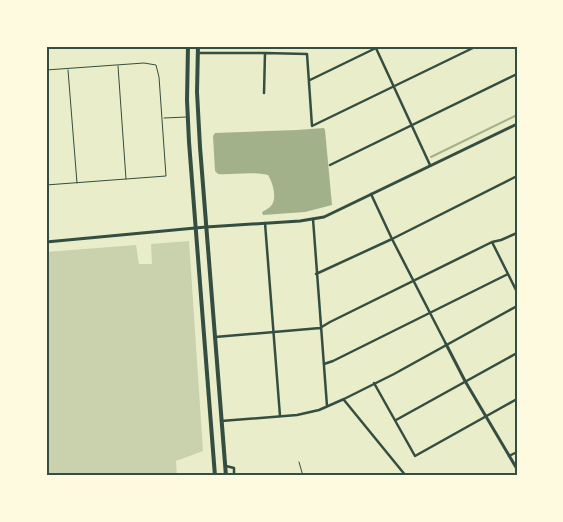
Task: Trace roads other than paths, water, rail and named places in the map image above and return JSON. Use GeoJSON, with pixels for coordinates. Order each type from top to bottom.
{"type":"FeatureCollection","features":[{"type":"Feature","properties":{"kind":"main road"},"geometry":{"type":"LineString","coordinates":[[188,46],[186,78],[188,117],[215,476]]}},
{"type":"Feature","properties":{"kind":"main road"},"geometry":{"type":"LineString","coordinates":[[198,46],[197,92],[226,476]]}},
{"type":"Feature","properties":{"kind":"street"},"geometry":{"type":"LineString","coordinates":[[310,80],[380,46]]}},
{"type":"Feature","properties":{"kind":"street"},"geometry":{"type":"LineString","coordinates":[[198,53],[308,54],[312,126],[477,46]]}},
{"type":"Feature","properties":{"kind":"street"},"geometry":{"type":"LineString","coordinates":[[376,47],[430,165]]}},
{"type":"Feature","properties":{"kind":"street"},"geometry":{"type":"LineString","coordinates":[[264,93],[265,53]]}},
{"type":"Feature","properties":{"kind":"street"},"geometry":{"type":"LineString","coordinates":[[330,165],[517,74]]}},
{"type":"Feature","properties":{"kind":"street"},"geometry":{"type":"LineString","coordinates":[[46,242],[324,217],[517,124]]}},
{"type":"Feature","properties":{"kind":"street"},"geometry":{"type":"LineString","coordinates":[[316,274],[392,239],[517,176]]}},
{"type":"Feature","properties":{"kind":"street"},"geometry":{"type":"LineString","coordinates":[[371,194],[413,281],[465,381],[517,469]]}},
{"type":"Feature","properties":{"kind":"street"},"geometry":{"type":"LineString","coordinates":[[313,219],[327,406]]}},
{"type":"Feature","properties":{"kind":"street"},"geometry":{"type":"LineString","coordinates":[[265,223],[280,416]]}},
{"type":"Feature","properties":{"kind":"street"},"geometry":{"type":"LineString","coordinates":[[215,337],[320,328],[492,242],[517,233]]}},
{"type":"Feature","properties":{"kind":"street"},"geometry":{"type":"LineString","coordinates":[[492,242],[517,292]]}},
{"type":"Feature","properties":{"kind":"street"},"geometry":{"type":"LineString","coordinates":[[324,364],[430,314],[508,274]]}},
{"type":"Feature","properties":{"kind":"street"},"geometry":{"type":"LineString","coordinates":[[221,421],[304,414],[327,406],[425,357],[517,306]]}},
{"type":"Feature","properties":{"kind":"street"},"geometry":{"type":"LineString","coordinates":[[396,420],[517,353]]}},
{"type":"Feature","properties":{"kind":"street"},"geometry":{"type":"LineString","coordinates":[[374,383],[416,456],[517,399]]}},
{"type":"Feature","properties":{"kind":"street"},"geometry":{"type":"LineString","coordinates":[[344,399],[406,476]]}},
{"type":"Feature","properties":{"kind":"street"},"geometry":{"type":"LineString","coordinates":[[510,456],[517,452]]}},
{"type":"Feature","properties":{"kind":"street"},"geometry":{"type":"LineString","coordinates":[[225,466],[234,468],[234,476]]}},
{"type":"Feature","properties":{"kind":"lane"},"geometry":{"type":"LineString","coordinates":[[46,70],[148,62],[156,65],[163,118],[166,176],[46,185]]}},
{"type":"Feature","properties":{"kind":"lane"},"geometry":{"type":"LineString","coordinates":[[118,65],[126,179]]}},
{"type":"Feature","properties":{"kind":"lane"},"geometry":{"type":"LineString","coordinates":[[68,69],[77,183]]}},
{"type":"Feature","properties":{"kind":"lane"},"geometry":{"type":"LineString","coordinates":[[163,118],[188,117]]}},
{"type":"Feature","properties":{"kind":"lane"},"geometry":{"type":"LineString","coordinates":[[299,462],[303,476]]}},
{"type":"Feature","properties":{"kind":"waterway"},"geometry":{"type":"LineString","coordinates":[[431,157],[517,115]]}}]}
